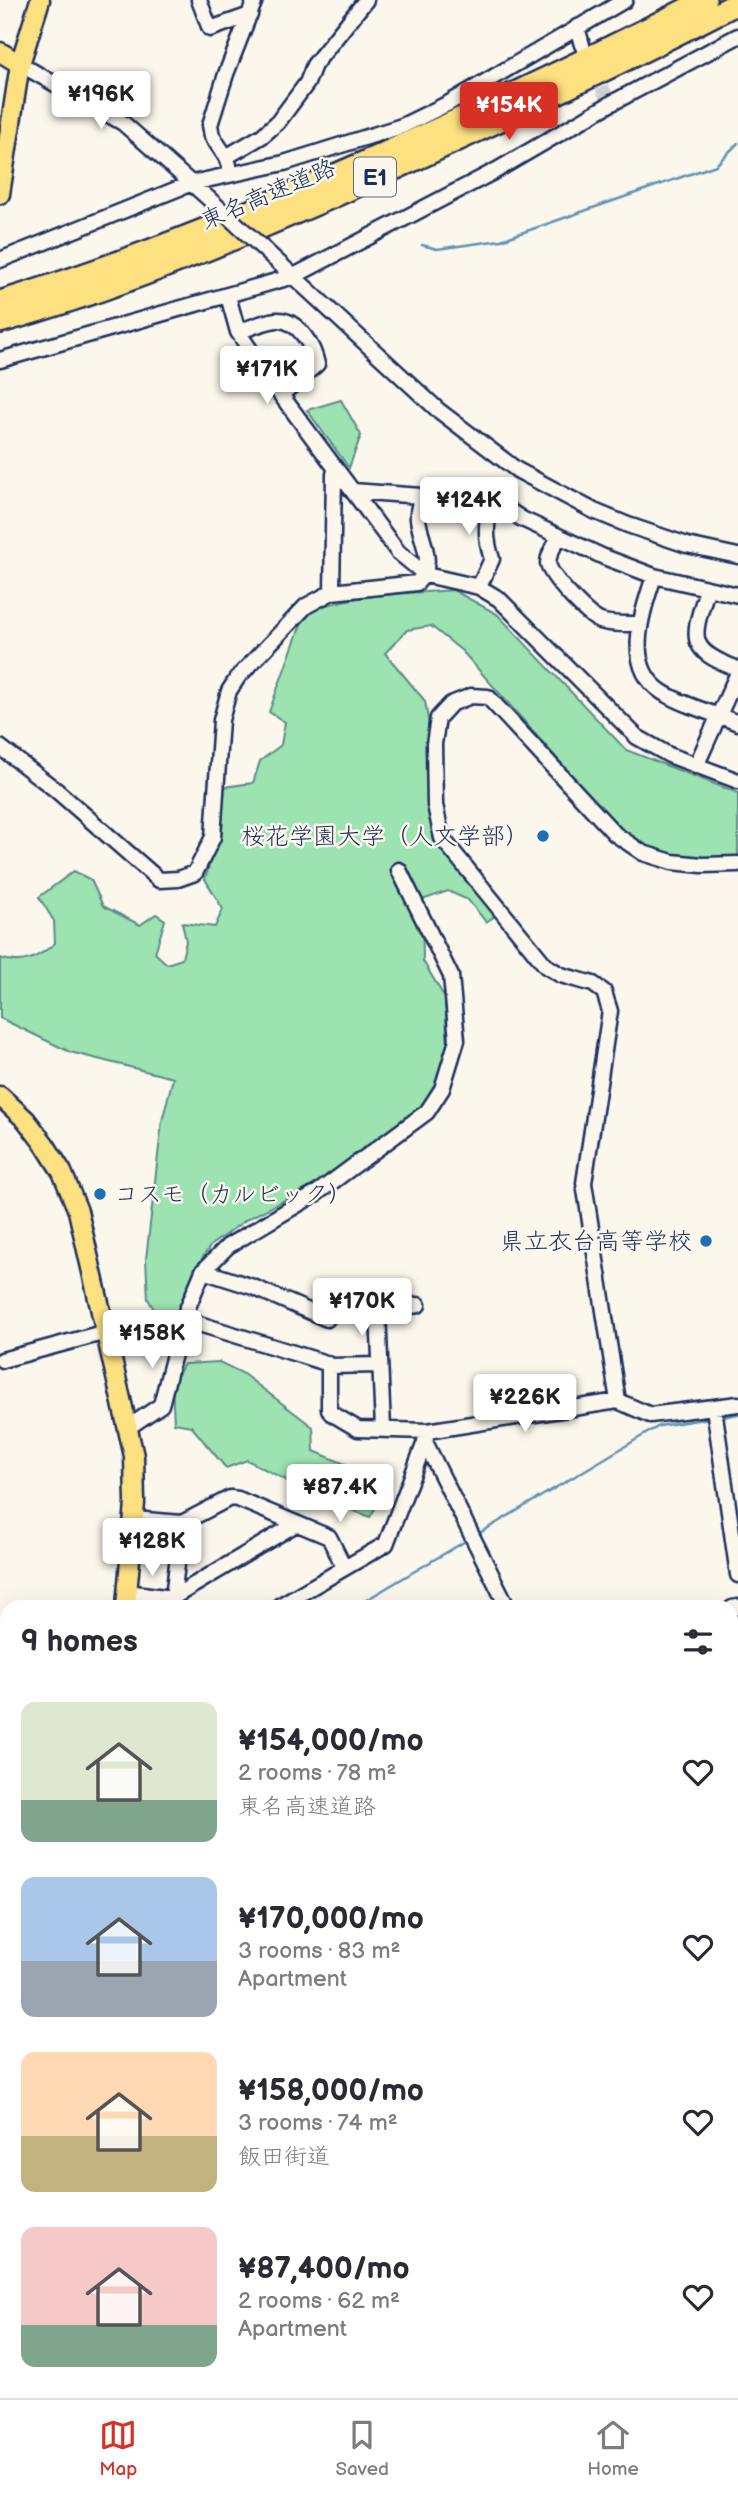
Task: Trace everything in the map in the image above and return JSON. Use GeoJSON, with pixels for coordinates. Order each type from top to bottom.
{"type":"FeatureCollection","features":[{"type":"Feature","properties":{"kind":"highway","name":"東名高速道路"},"geometry":{"type":"LineString","coordinates":[[0,302],[131,258],[273,203],[525,90],[705,0]]}},
{"type":"Feature","properties":{"kind":"highway","name":"東名高速道路"},"geometry":{"type":"LineString","coordinates":[[0,322],[115,284],[279,219],[503,119],[634,57],[738,3]]}},
{"type":"Feature","properties":{"kind":"main road"},"geometry":{"type":"LineString","coordinates":[[0,194],[3,150],[20,64],[40,0]]}},
{"type":"Feature","properties":{"kind":"main road"},"geometry":{"type":"LineString","coordinates":[[0,52],[20,64]]}},
{"type":"Feature","properties":{"kind":"main road"},"geometry":{"type":"LineString","coordinates":[[0,1096],[26,1120],[62,1172],[78,1212],[129,1427],[136,1487],[127,1599]]}},
{"type":"Feature","properties":{"kind":"street"},"geometry":{"type":"LineString","coordinates":[[199,0],[210,29],[250,15]]}},
{"type":"Feature","properties":{"kind":"street"},"geometry":{"type":"LineString","coordinates":[[231,173],[226,158],[212,136],[210,125],[226,74],[255,0]]}},
{"type":"Feature","properties":{"kind":"street"},"geometry":{"type":"LineString","coordinates":[[226,158],[262,136],[278,122],[307,83],[314,65],[366,0]]}},
{"type":"Feature","properties":{"kind":"street"},"geometry":{"type":"LineString","coordinates":[[0,260],[192,183],[284,163],[402,126],[449,103],[625,0]]}},
{"type":"Feature","properties":{"kind":"street"},"geometry":{"type":"LineString","coordinates":[[577,27],[582,45]]}},
{"type":"Feature","properties":{"kind":"street"},"geometry":{"type":"LineString","coordinates":[[0,360],[294,276],[497,170],[610,104],[738,36]]}},
{"type":"Feature","properties":{"kind":"street"},"geometry":{"type":"LineString","coordinates":[[20,64],[123,123],[192,183],[438,410],[517,470],[594,511],[628,525],[687,545],[738,556]]}},
{"type":"Feature","properties":{"kind":"street"},"geometry":{"type":"LineString","coordinates":[[228,296],[239,332],[281,395],[398,552],[426,575],[479,587],[499,599],[637,737],[696,766],[738,781]]}},
{"type":"Feature","properties":{"kind":"street"},"geometry":{"type":"LineString","coordinates":[[239,332],[277,320],[287,322],[302,335],[314,351],[317,363],[281,395]]}},
{"type":"Feature","properties":{"kind":"street"},"geometry":{"type":"LineString","coordinates":[[332,592],[336,469]]}},
{"type":"Feature","properties":{"kind":"street"},"geometry":{"type":"LineString","coordinates":[[353,491],[421,496],[477,496],[493,500],[522,519],[559,537],[654,576],[738,595]]}},
{"type":"Feature","properties":{"kind":"street"},"geometry":{"type":"LineString","coordinates":[[0,747],[56,790],[159,880],[178,879],[195,873],[212,837],[221,719],[229,691],[252,661],[306,606],[332,592],[417,583],[426,575],[429,564],[417,516],[421,496]]}},
{"type":"Feature","properties":{"kind":"street"},"geometry":{"type":"LineString","coordinates":[[479,587],[492,559],[487,545],[486,517],[493,500]]}},
{"type":"Feature","properties":{"kind":"street"},"geometry":{"type":"LineString","coordinates":[[559,537],[549,557],[549,567],[554,577],[593,617],[608,623],[639,624]]}},
{"type":"Feature","properties":{"kind":"street"},"geometry":{"type":"LineString","coordinates":[[654,576],[639,624],[641,661],[654,685],[671,696],[738,723]]}},
{"type":"Feature","properties":{"kind":"street"},"geometry":{"type":"LineString","coordinates":[[696,766],[738,671],[716,661],[703,652],[698,644],[696,625],[707,590]]}},
{"type":"Feature","properties":{"kind":"street"},"geometry":{"type":"LineString","coordinates":[[618,1401],[584,1183],[610,1011],[604,992],[593,984],[561,975],[546,966],[442,838],[435,805],[434,744],[438,718],[451,704],[471,696],[488,697],[615,834],[643,853],[682,863],[738,864]]}},
{"type":"Feature","properties":{"kind":"street"},"geometry":{"type":"LineString","coordinates":[[129,1427],[161,1405],[183,1319],[203,1270],[228,1246],[317,1193],[427,1112],[442,1089],[457,1040],[451,976],[399,870]]}},
{"type":"Feature","properties":{"kind":"street"},"geometry":{"type":"LineString","coordinates":[[203,1270],[253,1287],[327,1319],[339,1296],[345,1294],[378,1311],[418,1305]]}},
{"type":"Feature","properties":{"kind":"street"},"geometry":{"type":"LineString","coordinates":[[378,1311],[383,1429]]}},
{"type":"Feature","properties":{"kind":"street"},"geometry":{"type":"LineString","coordinates":[[183,1319],[329,1366],[380,1365]]}},
{"type":"Feature","properties":{"kind":"street"},"geometry":{"type":"LineString","coordinates":[[2,1360],[106,1332]]}},
{"type":"Feature","properties":{"kind":"street"},"geometry":{"type":"LineString","coordinates":[[329,1366],[331,1413],[358,1429],[383,1429],[426,1437],[618,1401],[650,1415],[738,1404]]}},
{"type":"Feature","properties":{"kind":"street"},"geometry":{"type":"LineString","coordinates":[[714,1408],[738,1575]]}},
{"type":"Feature","properties":{"kind":"street"},"geometry":{"type":"LineString","coordinates":[[289,1600],[386,1544],[426,1437]]}},
{"type":"Feature","properties":{"kind":"street"},"geometry":{"type":"LineString","coordinates":[[426,1437],[504,1600]]}},
{"type":"Feature","properties":{"kind":"street"},"geometry":{"type":"LineString","coordinates":[[133,1519],[182,1523],[230,1498],[237,1499],[329,1537],[344,1567]]}},
{"type":"Feature","properties":{"kind":"street"},"geometry":{"type":"LineString","coordinates":[[172,1600],[182,1523]]}},
{"type":"Feature","properties":{"kind":"street"},"geometry":{"type":"LineString","coordinates":[[175,1600],[296,1524]]}},
{"type":"Feature","properties":{"kind":"green space"},"geometry":{"type":"Polygon","coordinates":[[[341,400],[361,435],[349,468],[307,410],[341,400]]]}},
{"type":"Feature","properties":{"kind":"green space"},"geometry":{"type":"Polygon","coordinates":[[[453,590],[497,614],[626,750],[738,793],[738,859],[698,860],[645,850],[622,832],[462,651],[431,626],[407,630],[385,653],[425,701],[431,738],[430,807],[498,914],[486,922],[468,900],[448,891],[422,900],[423,961],[445,998],[448,1048],[433,1096],[400,1129],[315,1185],[247,1219],[211,1245],[194,1271],[177,1321],[159,1318],[148,1299],[146,1259],[162,1121],[173,1078],[70,1052],[0,1018],[0,958],[23,961],[42,953],[55,943],[54,921],[39,897],[74,871],[91,880],[103,906],[140,925],[156,914],[165,920],[155,953],[167,964],[182,959],[186,941],[182,923],[215,927],[223,909],[205,879],[218,837],[223,787],[253,783],[260,761],[281,745],[285,722],[269,712],[305,613],[359,598],[453,590]]]}},
{"type":"Feature","properties":{"kind":"green space"},"geometry":{"type":"Polygon","coordinates":[[[219,1362],[242,1373],[313,1427],[314,1451],[390,1483],[370,1517],[325,1500],[247,1460],[226,1468],[191,1426],[174,1423],[172,1385],[184,1364],[219,1362]]]}},
{"type":"Feature","properties":{"kind":"waterway"},"geometry":{"type":"LineString","coordinates":[[422,245],[437,249],[501,240],[716,165],[738,143]]}},
{"type":"Feature","properties":{"kind":"waterway"},"geometry":{"type":"LineString","coordinates":[[721,1417],[738,1414]]}},
{"type":"Feature","properties":{"kind":"waterway"},"geometry":{"type":"LineString","coordinates":[[478,1534],[659,1426],[710,1418]]}},
{"type":"Feature","properties":{"kind":"waterway"},"geometry":{"type":"LineString","coordinates":[[366,1600],[469,1539]]}},
{"type":"Feature","properties":{"kind":"tunnel"},"geometry":{"type":"LineString","coordinates":[[593,68],[610,104]]}},
{"type":"Feature","properties":{"kind":"place","name":"桜花学園大学（人文学部）"},"geometry":{"type":"Point","coordinates":[543,836]}},
{"type":"Feature","properties":{"kind":"place","name":"コスモ（カルビック）"},"geometry":{"type":"Point","coordinates":[100,1194]}},
{"type":"Feature","properties":{"kind":"place","name":"県立衣台高等学校"},"geometry":{"type":"Point","coordinates":[706,1241]}}]}
